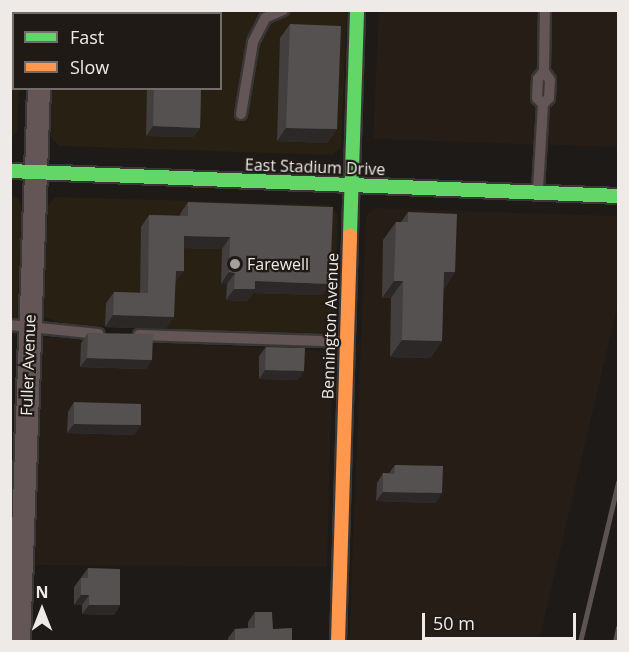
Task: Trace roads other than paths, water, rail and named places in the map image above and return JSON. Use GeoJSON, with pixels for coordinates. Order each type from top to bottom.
{"type":"FeatureCollection","features":[{"type":"Feature","properties":{"kind":"street","name":"Bennington Avenue"},"geometry":{"type":"LineString","coordinates":[[338,642],[357,10]]}},
{"type":"Feature","properties":{"kind":"street","name":"Fuller Avenue"},"geometry":{"type":"LineString","coordinates":[[18,642],[20,326],[35,172],[39,90]]}},
{"type":"Feature","properties":{"kind":"street","name":"East Stadium Drive"},"geometry":{"type":"LineString","coordinates":[[10,171],[618,196]]}},
{"type":"Feature","properties":{"kind":"lane"},"geometry":{"type":"LineString","coordinates":[[241,114],[253,42],[265,18],[283,10]]}},
{"type":"Feature","properties":{"kind":"lane"},"geometry":{"type":"LineString","coordinates":[[538,192],[543,104],[537,98],[537,88],[538,79],[544,71],[545,10]]}},
{"type":"Feature","properties":{"kind":"lane"},"geometry":{"type":"LineString","coordinates":[[20,326],[63,333],[346,342]]}},
{"type":"Feature","properties":{"kind":"railway"},"geometry":{"type":"LineString","coordinates":[[580,642],[618,482]]}},
{"type":"Feature","properties":{"kind":"railway"},"geometry":{"type":"LineString","coordinates":[[615,642],[618,628]]}},
{"type":"Feature","properties":{"kind":"place","name":"Farewell"},"geometry":{"type":"Point","coordinates":[235,264]}}]}
